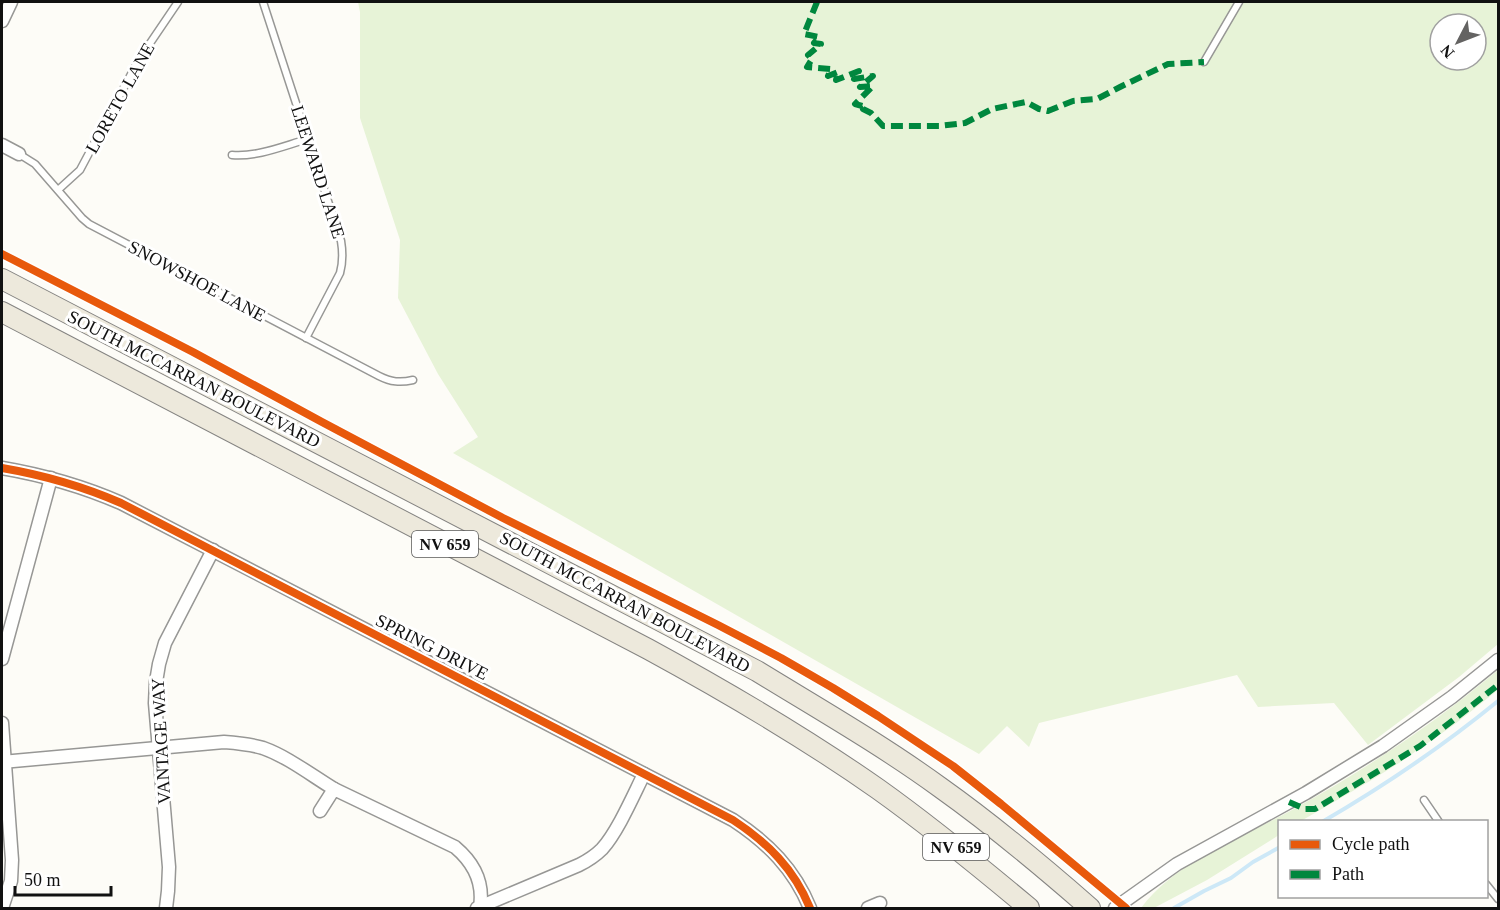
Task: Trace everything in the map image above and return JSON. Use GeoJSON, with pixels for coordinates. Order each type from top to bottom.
{"type":"FeatureCollection","features":[{"type":"Feature","properties":{"kind":"main road","name":"SOUTH MCCARRAN BOULEVARD"},"geometry":{"type":"LineString","coordinates":[[2,279],[757,671],[868,739],[941,788],[1006,837],[1090,909]]}},
{"type":"Feature","properties":{"kind":"main road","name":"SOUTH MCCARRAN BOULEVARD"},"geometry":{"type":"LineString","coordinates":[[2,312],[717,686],[787,728],[880,791],[962,852],[1029,909]]}},
{"type":"Feature","properties":{"kind":"street"},"geometry":{"type":"LineString","coordinates":[[2,21],[11,2]]}},
{"type":"Feature","properties":{"kind":"street","name":"SNOWSHOE LANE"},"geometry":{"type":"LineString","coordinates":[[2,145],[19,154]]}},
{"type":"Feature","properties":{"kind":"street","name":"SPRING DRIVE"},"geometry":{"type":"LineString","coordinates":[[2,468],[51,478],[90,490],[121,503],[733,820],[772,849],[800,886],[810,909]]}},
{"type":"Feature","properties":{"kind":"street"},"geometry":{"type":"LineString","coordinates":[[2,659],[6,624],[51,478]]}},
{"type":"Feature","properties":{"kind":"street","name":"VANTAGE WAY"},"geometry":{"type":"LineString","coordinates":[[165,909],[169,867],[155,703],[156,682],[165,642],[213,550]]}},
{"type":"Feature","properties":{"kind":"street"},"geometry":{"type":"LineString","coordinates":[[1115,909],[1177,864],[1334,777],[1383,747],[1498,660]]}},
{"type":"Feature","properties":{"kind":"street"},"geometry":{"type":"LineString","coordinates":[[2,723],[3,762],[12,860],[11,881],[2,908]]}},
{"type":"Feature","properties":{"kind":"street"},"geometry":{"type":"LineString","coordinates":[[3,762],[225,742],[262,748],[279,755],[334,789],[455,847],[469,861],[478,877],[481,890],[479,908],[579,865],[595,855],[610,839],[644,774]]}},
{"type":"Feature","properties":{"kind":"street"},"geometry":{"type":"LineString","coordinates":[[320,811],[334,789]]}},
{"type":"Feature","properties":{"kind":"street"},"geometry":{"type":"LineString","coordinates":[[868,909],[880,903]]}},
{"type":"Feature","properties":{"kind":"lane","name":"LORETO LANE"},"geometry":{"type":"LineString","coordinates":[[58,190],[80,170],[138,61],[178,2]]}},
{"type":"Feature","properties":{"kind":"lane","name":"LEEWARD LANE"},"geometry":{"type":"LineString","coordinates":[[263,2],[343,253],[340,273],[306,338]]}},
{"type":"Feature","properties":{"kind":"lane"},"geometry":{"type":"LineString","coordinates":[[1204,62],[1239,2]]}},
{"type":"Feature","properties":{"kind":"lane"},"geometry":{"type":"LineString","coordinates":[[232,155],[259,154],[308,139]]}},
{"type":"Feature","properties":{"kind":"lane","name":"SNOWSHOE LANE"},"geometry":{"type":"LineString","coordinates":[[19,154],[35,164],[89,224],[390,381],[401,383],[413,380]]}},
{"type":"Feature","properties":{"kind":"lane"},"geometry":{"type":"LineString","coordinates":[[1424,800],[1438,820]]}},
{"type":"Feature","properties":{"kind":"lane"},"geometry":{"type":"LineString","coordinates":[[1488,886],[1498,899]]}},
{"type":"Feature","properties":{"kind":"green space"},"geometry":{"type":"Polygon","coordinates":[[[358,2],[1498,2],[1498,644],[1459,677],[1368,745],[1334,703],[1258,707],[1237,675],[1039,723],[1029,747],[1007,726],[979,754],[453,453],[478,437],[438,374],[398,298],[400,240],[360,118],[360,12],[358,2]]]}},
{"type":"Feature","properties":{"kind":"green space"},"geometry":{"type":"Polygon","coordinates":[[[1498,670],[1498,690],[1455,724],[1399,763],[1303,820],[1278,820],[1278,836],[1207,880],[1154,908],[1141,908],[1155,891],[1191,864],[1346,779],[1450,709],[1498,670]]]}},
{"type":"Feature","properties":{"kind":"waterway"},"geometry":{"type":"LineString","coordinates":[[1325,820],[1413,765],[1498,701]]}},
{"type":"Feature","properties":{"kind":"waterway"},"geometry":{"type":"LineString","coordinates":[[1174,908],[1231,878],[1278,848]]}},
{"type":"Feature","properties":{"kind":"marked path"},"geometry":{"type":"LineString","coordinates":[[817,2],[804,34],[819,37],[814,43],[821,44],[808,55],[812,59],[807,67],[831,69],[828,76],[838,72],[836,80],[859,71],[854,79],[873,76],[860,87],[873,86],[855,104],[866,107],[863,109],[871,113],[883,126],[939,126],[965,123],[992,109],[1026,102],[1048,111],[1073,101],[1097,99],[1168,64],[1204,62]]}},
{"type":"Feature","properties":{"kind":"marked path"},"geometry":{"type":"LineString","coordinates":[[1289,802],[1305,809],[1315,809],[1420,746],[1498,685]]}},
{"type":"Feature","properties":{"kind":"cycle path"},"geometry":{"type":"LineString","coordinates":[[2,254],[193,352],[503,518],[718,625],[833,688],[953,766],[1126,908]]}},
{"type":"Feature","properties":{"kind":"cycle path"},"geometry":{"type":"LineString","coordinates":[[2,468],[62,482],[121,503],[733,820],[758,838],[779,858],[796,881],[810,908]]}}]}
